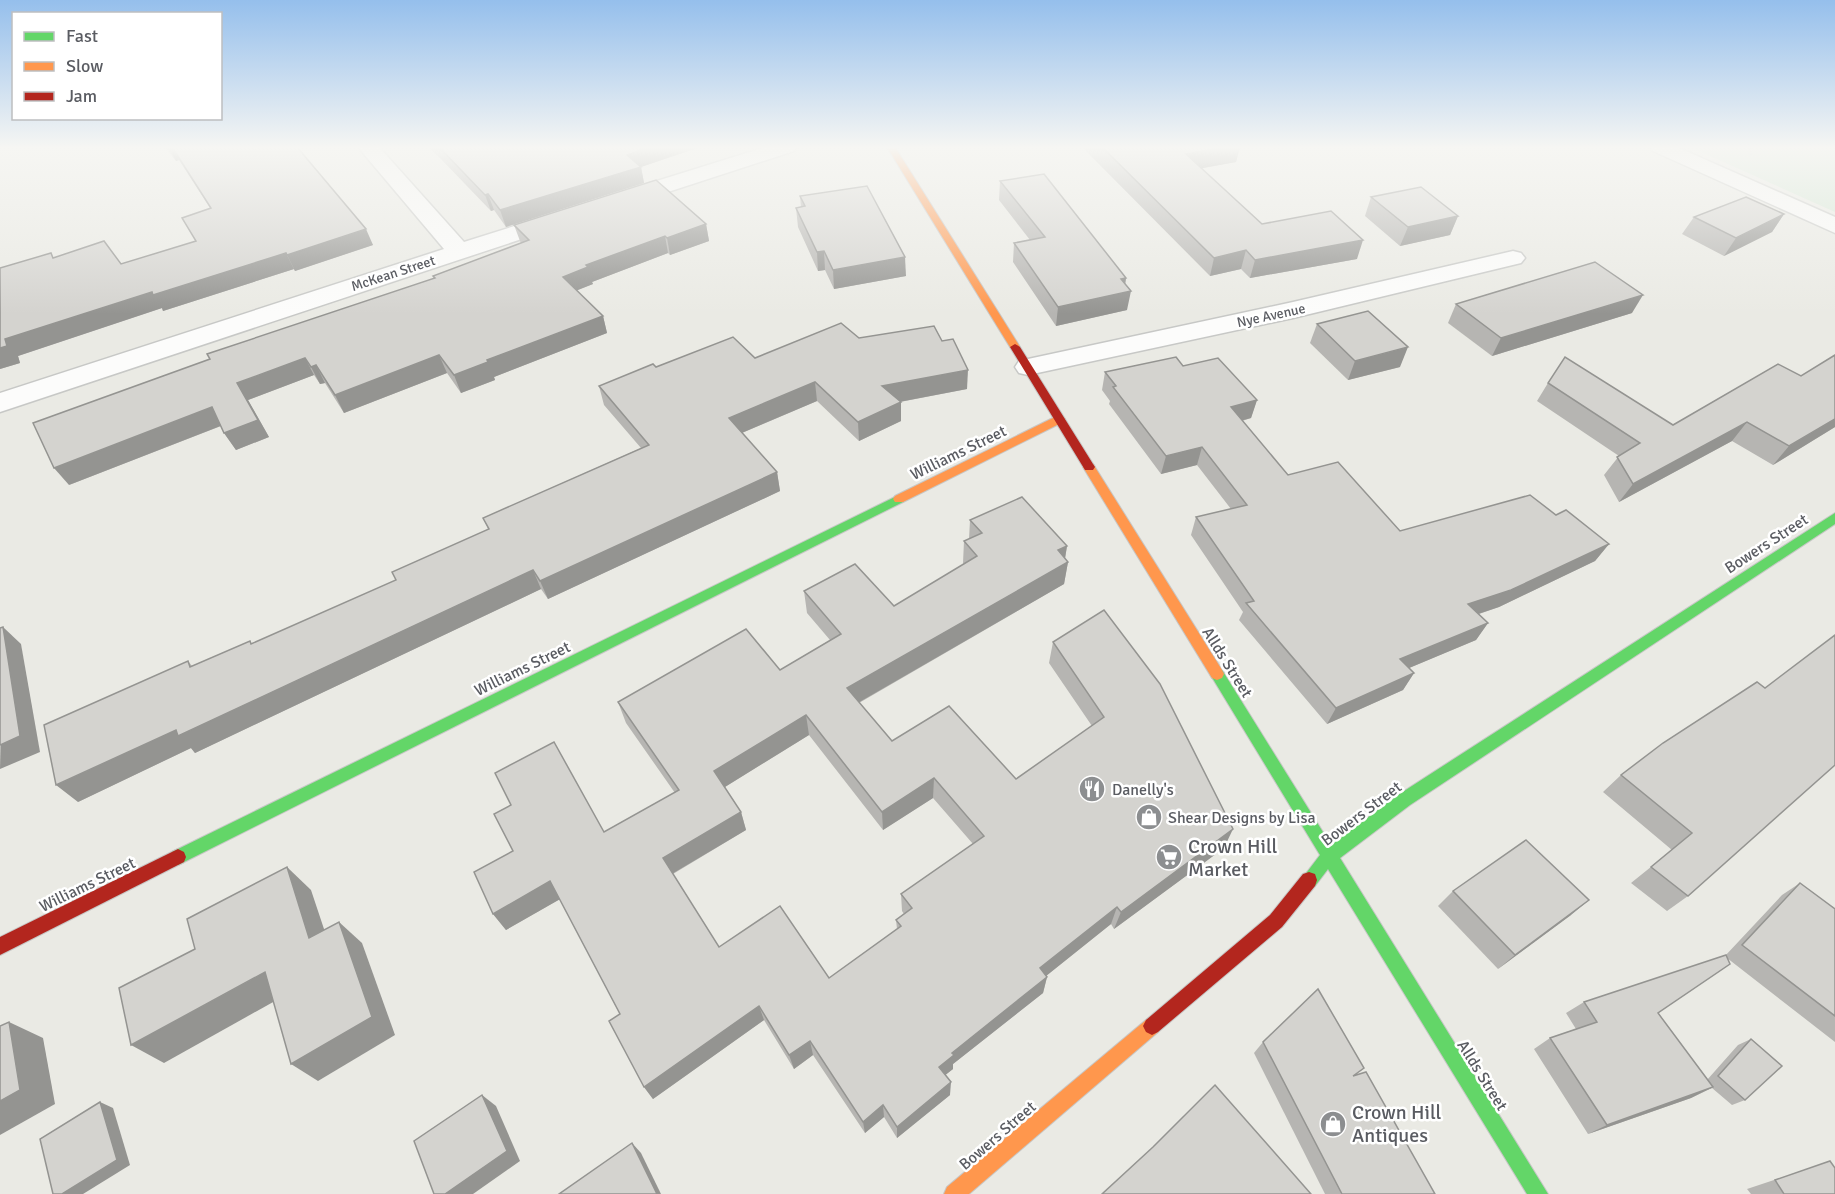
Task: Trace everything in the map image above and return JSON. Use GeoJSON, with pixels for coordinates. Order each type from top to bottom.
{"type":"FeatureCollection","features":[{"type":"Feature","properties":{"kind":"street"},"geometry":{"type":"LineString","coordinates":[[421,203],[459,251]]}},
{"type":"Feature","properties":{"kind":"street","name":"McKean Street"},"geometry":{"type":"LineString","coordinates":[[0,403],[612,203]]}},
{"type":"Feature","properties":{"kind":"street","name":"Allds Street"},"geometry":{"type":"LineString","coordinates":[[926,203],[1538,1194]]}},
{"type":"Feature","properties":{"kind":"street"},"geometry":{"type":"LineString","coordinates":[[1783,203],[1835,226]]}},
{"type":"Feature","properties":{"kind":"street","name":"Nye Avenue"},"geometry":{"type":"LineString","coordinates":[[1028,367],[1293,310],[1513,258]]}},
{"type":"Feature","properties":{"kind":"street","name":"Williams Street"},"geometry":{"type":"LineString","coordinates":[[0,946],[1059,419]]}},
{"type":"Feature","properties":{"kind":"street","name":"Bowers Street"},"geometry":{"type":"LineString","coordinates":[[954,1194],[1276,921],[1328,857],[1404,800],[1835,518]]}},
{"type":"Feature","properties":{"kind":"green space"},"geometry":{"type":"Polygon","coordinates":[[[1814,203],[1835,203],[1835,212],[1814,203]]]}},
{"type":"Feature","properties":{"kind":"building"},"geometry":{"type":"Polygon","coordinates":[[[208,203],[344,203],[366,229],[153,295],[152,292],[5,339],[7,346],[0,348],[0,268],[51,253],[53,258],[104,241],[121,264],[196,241],[182,218],[211,208],[208,203]]]}},
{"type":"Feature","properties":{"kind":"building"},"geometry":{"type":"Polygon","coordinates":[[[495,203],[524,203],[500,210],[495,203]]]}},
{"type":"Feature","properties":{"kind":"building"},"geometry":{"type":"Polygon","coordinates":[[[584,203],[682,203],[706,224],[667,238],[665,236],[586,265],[588,267],[563,277],[603,316],[454,375],[439,355],[335,395],[316,365],[311,367],[305,358],[237,383],[258,420],[224,433],[212,407],[54,468],[33,423],[210,359],[207,354],[435,278],[433,276],[529,240],[514,225],[584,203]]]}},
{"type":"Feature","properties":{"kind":"building"},"geometry":{"type":"Polygon","coordinates":[[[803,203],[876,203],[905,257],[833,270],[824,251],[817,252],[796,208],[805,206],[803,203]]]}},
{"type":"Feature","properties":{"kind":"building"},"geometry":{"type":"Polygon","coordinates":[[[1017,203],[1067,203],[1126,278],[1121,279],[1131,291],[1058,307],[1014,243],[1045,237],[1017,203]]]}},
{"type":"Feature","properties":{"kind":"building"},"geometry":{"type":"Polygon","coordinates":[[[1158,203],[1239,203],[1262,224],[1331,211],[1363,240],[1255,260],[1246,250],[1214,258],[1158,203]]]}},
{"type":"Feature","properties":{"kind":"building"},"geometry":{"type":"Polygon","coordinates":[[[1378,203],[1441,203],[1458,216],[1408,227],[1378,203]]]}},
{"type":"Feature","properties":{"kind":"building"},"geometry":{"type":"Polygon","coordinates":[[[1731,203],[1759,203],[1784,214],[1736,238],[1694,217],[1731,203]]]}},
{"type":"Feature","properties":{"kind":"building"},"geometry":{"type":"Polygon","coordinates":[[[1595,262],[1643,295],[1501,338],[1456,304],[1595,262]]]}},
{"type":"Feature","properties":{"kind":"building"},"geometry":{"type":"Polygon","coordinates":[[[1368,311],[1408,347],[1355,361],[1317,324],[1368,311]]]}},
{"type":"Feature","properties":{"kind":"building"},"geometry":{"type":"Polygon","coordinates":[[[841,323],[859,338],[934,326],[942,341],[953,339],[968,370],[882,386],[901,402],[858,422],[815,382],[729,418],[777,472],[540,581],[533,570],[178,736],[176,730],[56,785],[44,725],[188,661],[190,667],[250,641],[251,644],[396,580],[392,572],[489,529],[483,518],[649,445],[599,386],[653,364],[656,367],[733,337],[755,358],[841,323]]]}},
{"type":"Feature","properties":{"kind":"building"},"geometry":{"type":"Polygon","coordinates":[[[1835,355],[1835,419],[1789,446],[1747,422],[1633,484],[1617,457],[1640,443],[1548,383],[1565,357],[1673,425],[1778,364],[1801,376],[1835,355]]]}},
{"type":"Feature","properties":{"kind":"building"},"geometry":{"type":"Polygon","coordinates":[[[1176,357],[1183,366],[1218,358],[1257,400],[1231,407],[1288,475],[1338,462],[1400,531],[1530,495],[1556,515],[1566,510],[1609,544],[1511,590],[1468,604],[1488,623],[1400,659],[1414,673],[1336,708],[1246,603],[1254,601],[1196,517],[1247,505],[1202,447],[1166,456],[1113,387],[1116,386],[1105,372],[1176,357]]]}},
{"type":"Feature","properties":{"kind":"building"},"geometry":{"type":"Polygon","coordinates":[[[1022,497],[1067,546],[1058,550],[1068,562],[847,688],[892,741],[949,706],[1016,779],[1104,717],[1053,642],[1104,610],[1160,684],[1233,829],[1121,912],[1117,907],[1040,968],[1047,977],[952,1053],[954,1055],[939,1067],[951,1082],[897,1127],[883,1105],[863,1122],[810,1041],[789,1055],[759,1006],[644,1087],[609,1021],[620,1014],[550,881],[493,914],[474,872],[513,851],[494,814],[511,805],[495,773],[554,742],[604,832],[679,790],[618,702],[746,629],[780,670],[841,634],[804,591],[855,564],[894,606],[977,556],[964,541],[982,533],[970,520],[1022,497]],[[806,715],[714,771],[741,812],[663,858],[719,947],[780,906],[829,978],[901,926],[896,920],[912,908],[901,894],[984,836],[934,778],[882,812],[806,715]]]}},
{"type":"Feature","properties":{"kind":"building"},"geometry":{"type":"Polygon","coordinates":[[[3,627],[20,736],[0,745],[0,628],[3,627]]]}},
{"type":"Feature","properties":{"kind":"building"},"geometry":{"type":"Polygon","coordinates":[[[1835,635],[1835,765],[1688,896],[1651,867],[1692,833],[1621,775],[1663,743],[1757,682],[1765,688],[1835,635]]]}},
{"type":"Feature","properties":{"kind":"building"},"geometry":{"type":"Polygon","coordinates":[[[1526,840],[1589,900],[1515,955],[1453,891],[1526,840]]]}},
{"type":"Feature","properties":{"kind":"building"},"geometry":{"type":"Polygon","coordinates":[[[287,867],[309,938],[339,922],[372,1017],[291,1064],[265,972],[131,1045],[119,988],[195,949],[187,919],[287,867]]]}},
{"type":"Feature","properties":{"kind":"building"},"geometry":{"type":"Polygon","coordinates":[[[1800,883],[1835,909],[1835,1016],[1742,945],[1800,883]]]}},
{"type":"Feature","properties":{"kind":"building"},"geometry":{"type":"Polygon","coordinates":[[[1726,955],[1730,964],[1658,1013],[1713,1087],[1607,1125],[1550,1038],[1597,1022],[1584,1002],[1726,955]]]}},
{"type":"Feature","properties":{"kind":"building","name":"Crown Hill Antiques"},"geometry":{"type":"Polygon","coordinates":[[[1318,989],[1364,1068],[1353,1076],[1366,1072],[1435,1194],[1342,1194],[1263,1042],[1318,989]]]}},
{"type":"Feature","properties":{"kind":"building"},"geometry":{"type":"Polygon","coordinates":[[[9,1022],[20,1090],[0,1101],[0,1026],[9,1022]]]}},
{"type":"Feature","properties":{"kind":"building"},"geometry":{"type":"Polygon","coordinates":[[[1751,1039],[1782,1066],[1745,1100],[1718,1076],[1751,1039]]]}},
{"type":"Feature","properties":{"kind":"building"},"geometry":{"type":"Polygon","coordinates":[[[1215,1085],[1311,1194],[1102,1194],[1153,1147],[1215,1085]]]}},
{"type":"Feature","properties":{"kind":"building"},"geometry":{"type":"Polygon","coordinates":[[[482,1095],[507,1151],[445,1194],[434,1194],[414,1141],[482,1095]]]}},
{"type":"Feature","properties":{"kind":"building"},"geometry":{"type":"Polygon","coordinates":[[[100,1102],[117,1160],[62,1194],[53,1194],[40,1139],[100,1102]]]}},
{"type":"Feature","properties":{"kind":"building"},"geometry":{"type":"Polygon","coordinates":[[[632,1143],[657,1194],[559,1194],[632,1143]]]}},
{"type":"Feature","properties":{"kind":"building"},"geometry":{"type":"Polygon","coordinates":[[[1830,1161],[1835,1168],[1835,1194],[1784,1194],[1775,1180],[1830,1161]]]}},
{"type":"Feature","properties":{"kind":"traffic: fast"},"geometry":{"type":"LineString","coordinates":[[178,857],[899,499]]}},
{"type":"Feature","properties":{"kind":"traffic: fast"},"geometry":{"type":"LineString","coordinates":[[1309,880],[1328,857],[1404,800],[1835,518]]}},
{"type":"Feature","properties":{"kind":"traffic: fast"},"geometry":{"type":"LineString","coordinates":[[1217,674],[1538,1194]]}},
{"type":"Feature","properties":{"kind":"traffic: slow"},"geometry":{"type":"LineString","coordinates":[[926,203],[1015,347]]}},
{"type":"Feature","properties":{"kind":"traffic: slow"},"geometry":{"type":"LineString","coordinates":[[899,499],[1059,419]]}},
{"type":"Feature","properties":{"kind":"traffic: slow"},"geometry":{"type":"LineString","coordinates":[[1089,467],[1217,674]]}},
{"type":"Feature","properties":{"kind":"traffic: slow"},"geometry":{"type":"LineString","coordinates":[[954,1194],[1152,1026]]}},
{"type":"Feature","properties":{"kind":"traffic: jam"},"geometry":{"type":"LineString","coordinates":[[1015,347],[1089,467]]}},
{"type":"Feature","properties":{"kind":"traffic: jam"},"geometry":{"type":"LineString","coordinates":[[0,946],[178,857]]}},
{"type":"Feature","properties":{"kind":"traffic: jam"},"geometry":{"type":"LineString","coordinates":[[1152,1026],[1276,921],[1309,880]]}},
{"type":"Feature","properties":{"kind":"place","name":"Danelly's"},"geometry":{"type":"Point","coordinates":[1092,789]}},
{"type":"Feature","properties":{"kind":"place","name":"Shear Designs by Lisa"},"geometry":{"type":"Point","coordinates":[1149,817]}},
{"type":"Feature","properties":{"kind":"place","name":"Crown Hill Market"},"geometry":{"type":"Point","coordinates":[1169,857]}},
{"type":"Feature","properties":{"kind":"place","name":"Crown Hill Antiques"},"geometry":{"type":"Point","coordinates":[1333,1124]}}]}
